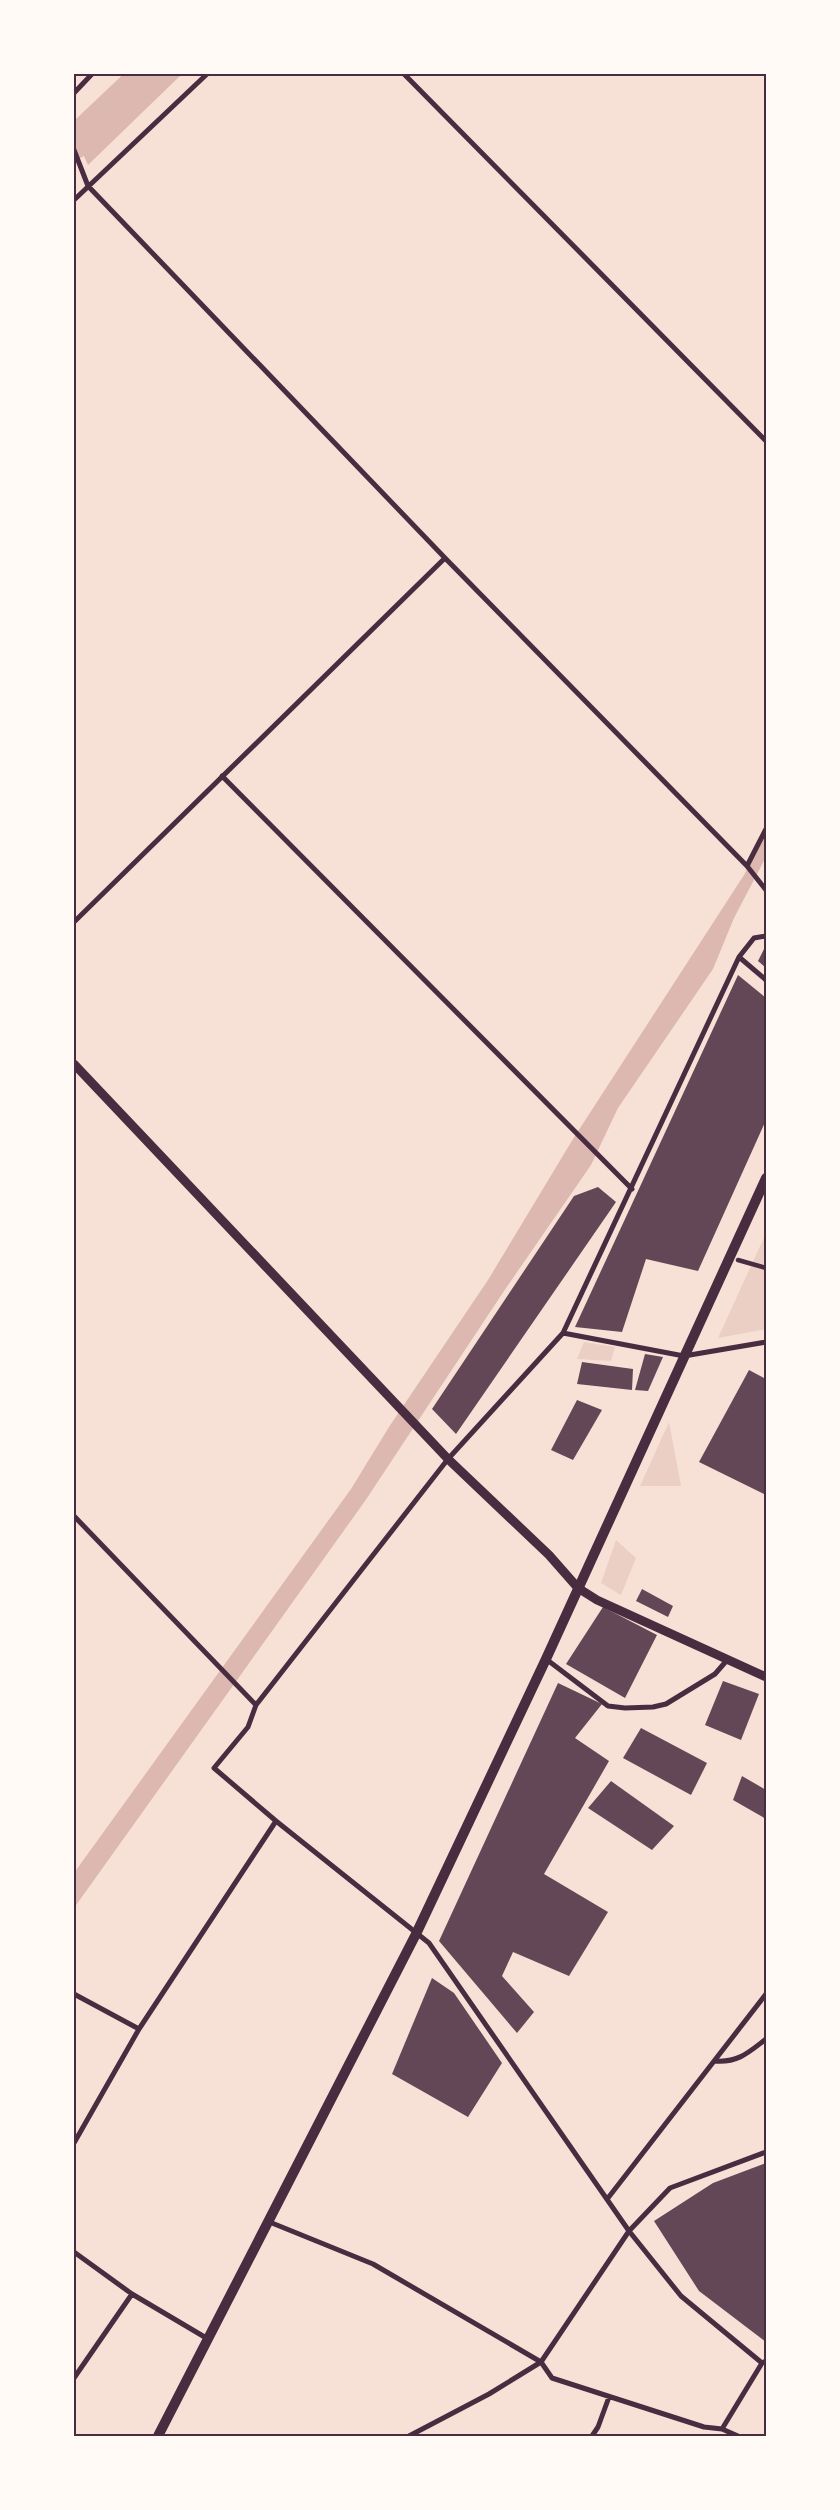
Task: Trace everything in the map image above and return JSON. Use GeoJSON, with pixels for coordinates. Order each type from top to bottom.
{"type":"FeatureCollection","features":[{"type":"Feature","properties":{"kind":"main road"},"geometry":{"type":"LineString","coordinates":[[158,2436],[416,1934],[546,1659],[766,1178]]}},
{"type":"Feature","properties":{"kind":"street"},"geometry":{"type":"LineString","coordinates":[[74,93],[92,74]]}},
{"type":"Feature","properties":{"kind":"street"},"geometry":{"type":"LineString","coordinates":[[74,200],[207,74]]}},
{"type":"Feature","properties":{"kind":"street"},"geometry":{"type":"LineString","coordinates":[[404,74],[766,441]]}},
{"type":"Feature","properties":{"kind":"street"},"geometry":{"type":"LineString","coordinates":[[74,150],[88,186],[445,558],[747,866],[766,890]]}},
{"type":"Feature","properties":{"kind":"street"},"geometry":{"type":"LineString","coordinates":[[74,922],[445,558]]}},
{"type":"Feature","properties":{"kind":"street"},"geometry":{"type":"LineString","coordinates":[[222,776],[632,1189]]}},
{"type":"Feature","properties":{"kind":"street"},"geometry":{"type":"LineString","coordinates":[[747,866],[766,829]]}},
{"type":"Feature","properties":{"kind":"street"},"geometry":{"type":"LineString","coordinates":[[722,2429],[764,2362],[681,2296],[629,2231],[608,2198],[429,1943],[276,1821],[214,1768],[248,1728],[256,1705],[448,1458],[563,1333],[739,957],[754,938],[766,936]]}},
{"type":"Feature","properties":{"kind":"street"},"geometry":{"type":"LineString","coordinates":[[739,957],[766,980]]}},
{"type":"Feature","properties":{"kind":"street"},"geometry":{"type":"LineString","coordinates":[[74,1064],[448,1458],[549,1555],[578,1588],[597,1600],[766,1676]]}},
{"type":"Feature","properties":{"kind":"street"},"geometry":{"type":"LineString","coordinates":[[738,1260],[766,1268]]}},
{"type":"Feature","properties":{"kind":"street"},"geometry":{"type":"LineString","coordinates":[[563,1333],[684,1356],[766,1342]]}},
{"type":"Feature","properties":{"kind":"street"},"geometry":{"type":"LineString","coordinates":[[74,1516],[256,1705]]}},
{"type":"Feature","properties":{"kind":"street"},"geometry":{"type":"LineString","coordinates":[[546,1659],[608,1706],[625,1708],[653,1707],[666,1704],[715,1674],[728,1659]]}},
{"type":"Feature","properties":{"kind":"street"},"geometry":{"type":"LineString","coordinates":[[74,2143],[138,2029],[276,1821]]}},
{"type":"Feature","properties":{"kind":"street"},"geometry":{"type":"LineString","coordinates":[[74,1994],[138,2029]]}},
{"type":"Feature","properties":{"kind":"street"},"geometry":{"type":"LineString","coordinates":[[608,2198],[766,1994]]}},
{"type":"Feature","properties":{"kind":"street"},"geometry":{"type":"LineString","coordinates":[[715,2060],[734,2061],[744,2057],[766,2039]]}},
{"type":"Feature","properties":{"kind":"street"},"geometry":{"type":"LineString","coordinates":[[408,2436],[489,2394],[541,2362],[629,2231],[670,2188],[766,2152]]}},
{"type":"Feature","properties":{"kind":"street"},"geometry":{"type":"LineString","coordinates":[[267,2221],[374,2264],[541,2362],[552,2378],[704,2427],[722,2429],[738,2436]]}},
{"type":"Feature","properties":{"kind":"street"},"geometry":{"type":"LineString","coordinates":[[74,2252],[132,2294],[208,2339]]}},
{"type":"Feature","properties":{"kind":"street"},"geometry":{"type":"LineString","coordinates":[[74,2378],[132,2294]]}},
{"type":"Feature","properties":{"kind":"street"},"geometry":{"type":"LineString","coordinates":[[592,2436],[598,2427],[609,2397]]}},
{"type":"Feature","properties":{"kind":"shaded area"},"geometry":{"type":"Polygon","coordinates":[[[124,74],[182,74],[88,165],[74,135],[74,123],[124,74]]]}},
{"type":"Feature","properties":{"kind":"shaded area"},"geometry":{"type":"Polygon","coordinates":[[[766,833],[766,857],[734,918],[713,969],[618,1108],[591,1165],[504,1291],[365,1501],[74,1908],[74,1873],[351,1489],[389,1427],[488,1280],[573,1139],[744,875],[766,833]]]}},
{"type":"Feature","properties":{"kind":"shaded area"},"geometry":{"type":"Polygon","coordinates":[[[766,1233],[766,1329],[718,1338],[766,1233]]]}},
{"type":"Feature","properties":{"kind":"shaded area"},"geometry":{"type":"Polygon","coordinates":[[[584,1342],[615,1347],[611,1361],[577,1359],[584,1342]]]}},
{"type":"Feature","properties":{"kind":"shaded area"},"geometry":{"type":"Polygon","coordinates":[[[669,1422],[681,1486],[640,1486],[669,1422]]]}},
{"type":"Feature","properties":{"kind":"shaded area"},"geometry":{"type":"Polygon","coordinates":[[[616,1540],[636,1558],[621,1595],[601,1583],[616,1540]]]}},
{"type":"Feature","properties":{"kind":"building"},"geometry":{"type":"Polygon","coordinates":[[[766,945],[766,968],[758,961],[766,945]]]}},
{"type":"Feature","properties":{"kind":"building"},"geometry":{"type":"Polygon","coordinates":[[[738,975],[766,998],[766,1120],[698,1271],[646,1259],[622,1332],[575,1327],[738,975]]]}},
{"type":"Feature","properties":{"kind":"building"},"geometry":{"type":"Polygon","coordinates":[[[598,1187],[616,1202],[456,1434],[432,1409],[574,1196],[598,1187]]]}},
{"type":"Feature","properties":{"kind":"building"},"geometry":{"type":"Polygon","coordinates":[[[645,1354],[663,1357],[648,1391],[635,1390],[645,1354]]]}},
{"type":"Feature","properties":{"kind":"building"},"geometry":{"type":"Polygon","coordinates":[[[582,1362],[633,1369],[632,1390],[577,1384],[582,1362]]]}},
{"type":"Feature","properties":{"kind":"building"},"geometry":{"type":"Polygon","coordinates":[[[749,1370],[766,1379],[766,1495],[699,1462],[749,1370]]]}},
{"type":"Feature","properties":{"kind":"building"},"geometry":{"type":"Polygon","coordinates":[[[577,1400],[602,1410],[573,1460],[551,1450],[577,1400]]]}},
{"type":"Feature","properties":{"kind":"building"},"geometry":{"type":"Polygon","coordinates":[[[642,1589],[673,1606],[668,1617],[636,1601],[642,1589]]]}},
{"type":"Feature","properties":{"kind":"building"},"geometry":{"type":"Polygon","coordinates":[[[603,1607],[657,1635],[625,1698],[566,1664],[603,1607]]]}},
{"type":"Feature","properties":{"kind":"building"},"geometry":{"type":"Polygon","coordinates":[[[723,1681],[759,1694],[741,1740],[705,1725],[723,1681]]]}},
{"type":"Feature","properties":{"kind":"building"},"geometry":{"type":"Polygon","coordinates":[[[558,1683],[602,1704],[575,1738],[609,1761],[544,1874],[608,1912],[569,1976],[513,1952],[502,1976],[534,2012],[517,2033],[439,1941],[558,1683]]]}},
{"type":"Feature","properties":{"kind":"building"},"geometry":{"type":"Polygon","coordinates":[[[641,1728],[707,1763],[691,1795],[623,1758],[641,1728]]]}},
{"type":"Feature","properties":{"kind":"building"},"geometry":{"type":"Polygon","coordinates":[[[742,1776],[766,1790],[766,1819],[733,1800],[742,1776]]]}},
{"type":"Feature","properties":{"kind":"building"},"geometry":{"type":"Polygon","coordinates":[[[611,1781],[674,1826],[652,1850],[588,1808],[611,1781]]]}},
{"type":"Feature","properties":{"kind":"building"},"geometry":{"type":"Polygon","coordinates":[[[432,1978],[454,1993],[502,2063],[468,2117],[392,2074],[432,1978]]]}},
{"type":"Feature","properties":{"kind":"building"},"geometry":{"type":"Polygon","coordinates":[[[766,2163],[766,2342],[699,2291],[654,2221],[713,2183],[766,2163]]]}},
{"type":"Feature","properties":{"kind":"waterway"},"geometry":{"type":"LineString","coordinates":[[74,143],[147,74]]}}]}
